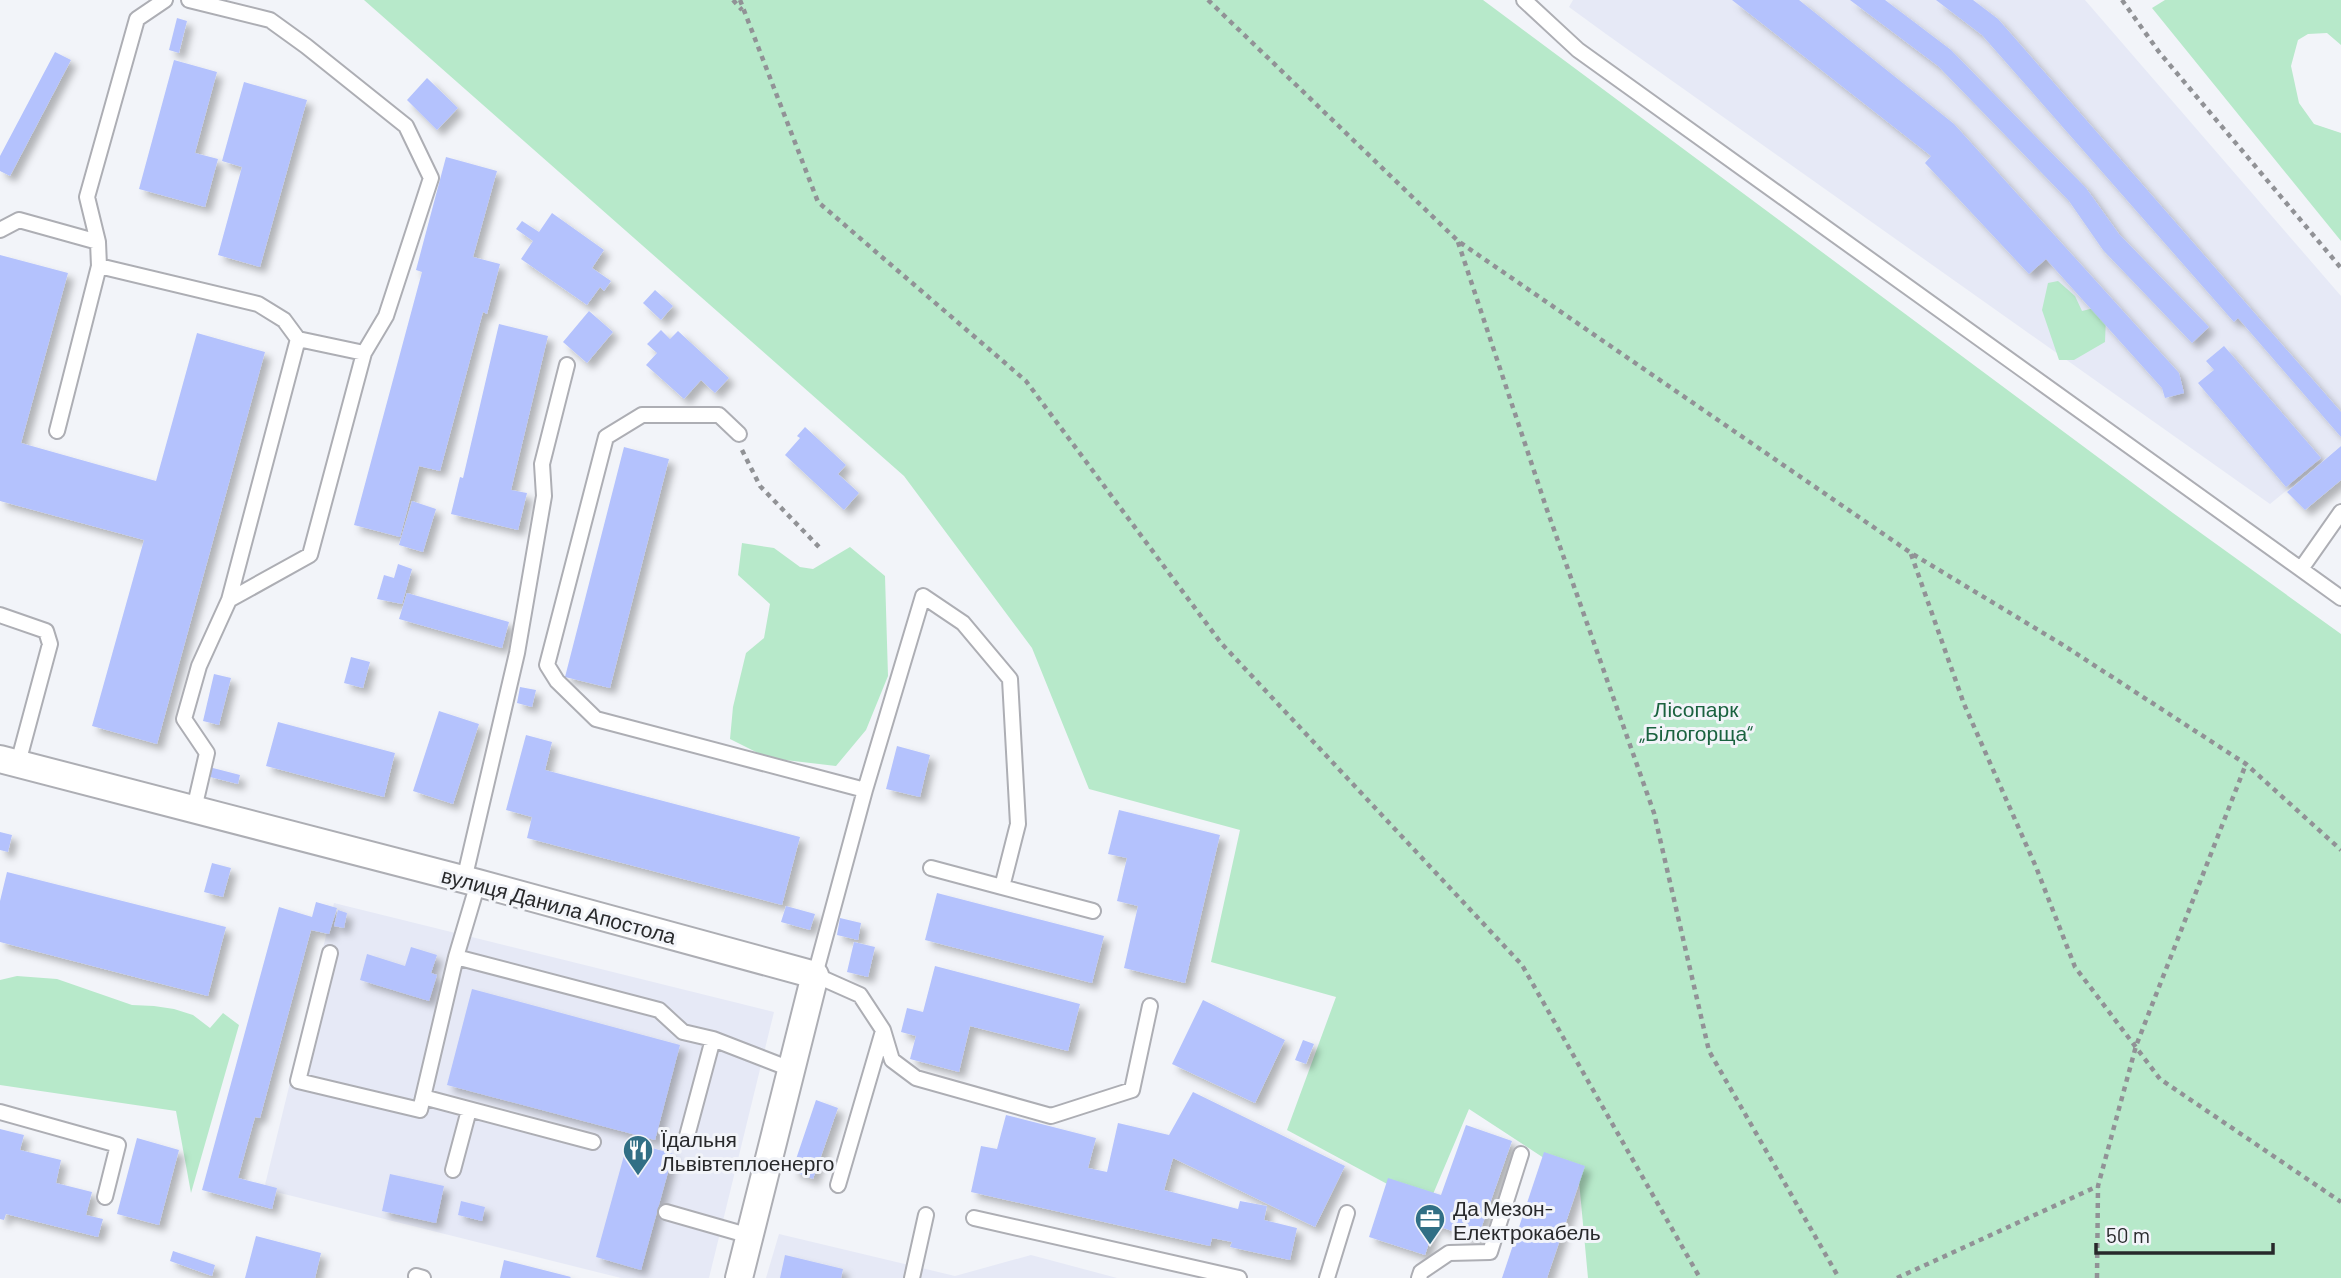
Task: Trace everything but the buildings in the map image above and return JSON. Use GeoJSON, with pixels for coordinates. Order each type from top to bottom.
{"type":"FeatureCollection","features":[{"type":"Feature","properties":{"kind":"street","name":"вулиця Данила Апостола"},"geometry":{"type":"LineString","coordinates":[[9,761],[471,881],[815,975]]}},
{"type":"Feature","properties":{"kind":"street"},"geometry":{"type":"LineString","coordinates":[[739,1278],[815,975]]}},
{"type":"Feature","properties":{"kind":"lane"},"geometry":{"type":"LineString","coordinates":[[57,431],[99,266],[98,242],[87,197],[137,19],[165,0]]}},
{"type":"Feature","properties":{"kind":"lane"},"geometry":{"type":"LineString","coordinates":[[188,0],[270,20],[406,126],[431,178],[386,316],[364,353],[310,555],[229,600]]}},
{"type":"Feature","properties":{"kind":"lane"},"geometry":{"type":"LineString","coordinates":[[1524,0],[1578,50],[2341,598]]}},
{"type":"Feature","properties":{"kind":"lane"},"geometry":{"type":"LineString","coordinates":[[0,230],[19,220],[98,242]]}},
{"type":"Feature","properties":{"kind":"lane"},"geometry":{"type":"LineString","coordinates":[[99,266],[258,304],[284,320],[298,339],[364,353]]}},
{"type":"Feature","properties":{"kind":"lane"},"geometry":{"type":"LineString","coordinates":[[194,809],[207,753],[184,719],[199,666],[229,600],[298,339]]}},
{"type":"Feature","properties":{"kind":"lane"},"geometry":{"type":"LineString","coordinates":[[331,953],[298,1082],[420,1110],[456,957],[517,653],[544,496],[542,464],[566,365]]}},
{"type":"Feature","properties":{"kind":"lane"},"geometry":{"type":"LineString","coordinates":[[739,434],[719,415],[642,415],[606,437],[547,665],[557,681],[596,719],[865,790]]}},
{"type":"Feature","properties":{"kind":"lane"},"geometry":{"type":"LineString","coordinates":[[2301,569],[2341,512]]}},
{"type":"Feature","properties":{"kind":"lane"},"geometry":{"type":"LineString","coordinates":[[1002,887],[1018,824],[1010,679],[963,622],[923,596],[865,790],[815,975],[860,995],[883,1030],[892,1060],[915,1078],[1051,1116],[1132,1090],[1150,1006]]}},
{"type":"Feature","properties":{"kind":"lane"},"geometry":{"type":"LineString","coordinates":[[0,615],[46,631],[50,644],[9,761]]}},
{"type":"Feature","properties":{"kind":"lane"},"geometry":{"type":"LineString","coordinates":[[931,868],[1093,911]]}},
{"type":"Feature","properties":{"kind":"lane"},"geometry":{"type":"LineString","coordinates":[[456,957],[659,1010],[683,1032],[713,1040],[793,1070]]}},
{"type":"Feature","properties":{"kind":"lane"},"geometry":{"type":"LineString","coordinates":[[838,1185],[883,1030]]}},
{"type":"Feature","properties":{"kind":"lane"},"geometry":{"type":"LineString","coordinates":[[687,1136],[713,1040]]}},
{"type":"Feature","properties":{"kind":"lane"},"geometry":{"type":"LineString","coordinates":[[423,1097],[593,1142]]}},
{"type":"Feature","properties":{"kind":"lane"},"geometry":{"type":"LineString","coordinates":[[453,1170],[469,1110]]}},
{"type":"Feature","properties":{"kind":"lane"},"geometry":{"type":"LineString","coordinates":[[0,1112],[118,1145],[105,1197]]}},
{"type":"Feature","properties":{"kind":"lane"},"geometry":{"type":"LineString","coordinates":[[1419,1278],[1421,1272],[1450,1253],[1490,1252],[1521,1154]]}},
{"type":"Feature","properties":{"kind":"lane"},"geometry":{"type":"LineString","coordinates":[[666,1212],[750,1236]]}},
{"type":"Feature","properties":{"kind":"lane"},"geometry":{"type":"LineString","coordinates":[[1327,1278],[1347,1213]]}},
{"type":"Feature","properties":{"kind":"lane"},"geometry":{"type":"LineString","coordinates":[[912,1278],[926,1215]]}},
{"type":"Feature","properties":{"kind":"lane"},"geometry":{"type":"LineString","coordinates":[[974,1219],[1238,1278]]}},
{"type":"Feature","properties":{"kind":"path"},"geometry":{"type":"LineString","coordinates":[[733,0],[745,14]]}},
{"type":"Feature","properties":{"kind":"path"},"geometry":{"type":"LineString","coordinates":[[740,0],[818,202],[1026,381],[1221,643],[1522,965],[1700,1278]]}},
{"type":"Feature","properties":{"kind":"path"},"geometry":{"type":"LineString","coordinates":[[1208,0],[1458,241],[1911,554],[2063,645],[2246,764],[2341,850]]}},
{"type":"Feature","properties":{"kind":"path"},"geometry":{"type":"LineString","coordinates":[[2122,0],[2159,52],[2341,268]]}},
{"type":"Feature","properties":{"kind":"path"},"geometry":{"type":"LineString","coordinates":[[1458,241],[1546,507],[1654,813],[1709,1051],[1839,1278]]}},
{"type":"Feature","properties":{"kind":"path"},"geometry":{"type":"LineString","coordinates":[[739,434],[743,452],[760,486],[819,547]]}},
{"type":"Feature","properties":{"kind":"path"},"geometry":{"type":"LineString","coordinates":[[1911,554],[1964,704],[2036,867],[2076,967],[2160,1079],[2341,1202]]}},
{"type":"Feature","properties":{"kind":"path"},"geometry":{"type":"LineString","coordinates":[[2097,1278],[2098,1186],[2136,1046],[2246,764]]}},
{"type":"Feature","properties":{"kind":"path"},"geometry":{"type":"LineString","coordinates":[[1897,1278],[2098,1186]]}},
{"type":"Feature","properties":{"kind":"shaded area"},"geometry":{"type":"Polygon","coordinates":[[[1573,0],[2085,0],[2341,296],[2341,446],[2270,504],[1606,34],[1569,7],[1573,0]]]}},
{"type":"Feature","properties":{"kind":"shaded area"},"geometry":{"type":"Polygon","coordinates":[[[334,903],[774,1012],[709,1278],[621,1278],[264,1189],[334,903]]]}},
{"type":"Feature","properties":{"kind":"shaded area"},"geometry":{"type":"Polygon","coordinates":[[[779,1234],[955,1276],[1031,1255],[1117,1278],[766,1278],[779,1234]]]}},
{"type":"Feature","properties":{"kind":"green space","name":"Лісопарк „Білогорща“"},"geometry":{"type":"Polygon","coordinates":[[[364,0],[1483,0],[2173,513],[2341,634],[2341,1278],[1588,1278],[1579,1181],[1469,1109],[1428,1206],[1287,1130],[1336,997],[1211,962],[1240,830],[1089,789],[1032,648],[904,476],[364,0]]]}},
{"type":"Feature","properties":{"kind":"green space"},"geometry":{"type":"Polygon","coordinates":[[[2165,0],[2341,0],[2341,45],[2327,33],[2308,34],[2298,40],[2291,66],[2299,103],[2314,124],[2341,133],[2341,241],[2152,8],[2165,0]]]}},
{"type":"Feature","properties":{"kind":"green space"},"geometry":{"type":"Polygon","coordinates":[[[2058,281],[2075,296],[2082,311],[2094,308],[2106,316],[2105,342],[2074,360],[2059,360],[2042,310],[2048,283],[2058,281]]]}},
{"type":"Feature","properties":{"kind":"green space"},"geometry":{"type":"Polygon","coordinates":[[[742,543],[774,548],[800,567],[813,569],[850,547],[885,576],[888,676],[866,730],[836,766],[768,758],[730,739],[733,707],[746,653],[764,638],[770,604],[738,575],[742,543]]]}},
{"type":"Feature","properties":{"kind":"green space"},"geometry":{"type":"Polygon","coordinates":[[[17,976],[57,979],[132,1005],[174,1009],[193,1015],[210,1028],[223,1013],[239,1025],[191,1193],[176,1111],[0,1085],[0,980],[17,976]]]}},
{"type":"Feature","properties":{"kind":"place","name":"Їдальня Львівтеплоенерго"},"geometry":{"type":"Point","coordinates":[638,1177]}},
{"type":"Feature","properties":{"kind":"place","name":"Да Мезон- Електрокабель"},"geometry":{"type":"Point","coordinates":[1430,1246]}}]}
